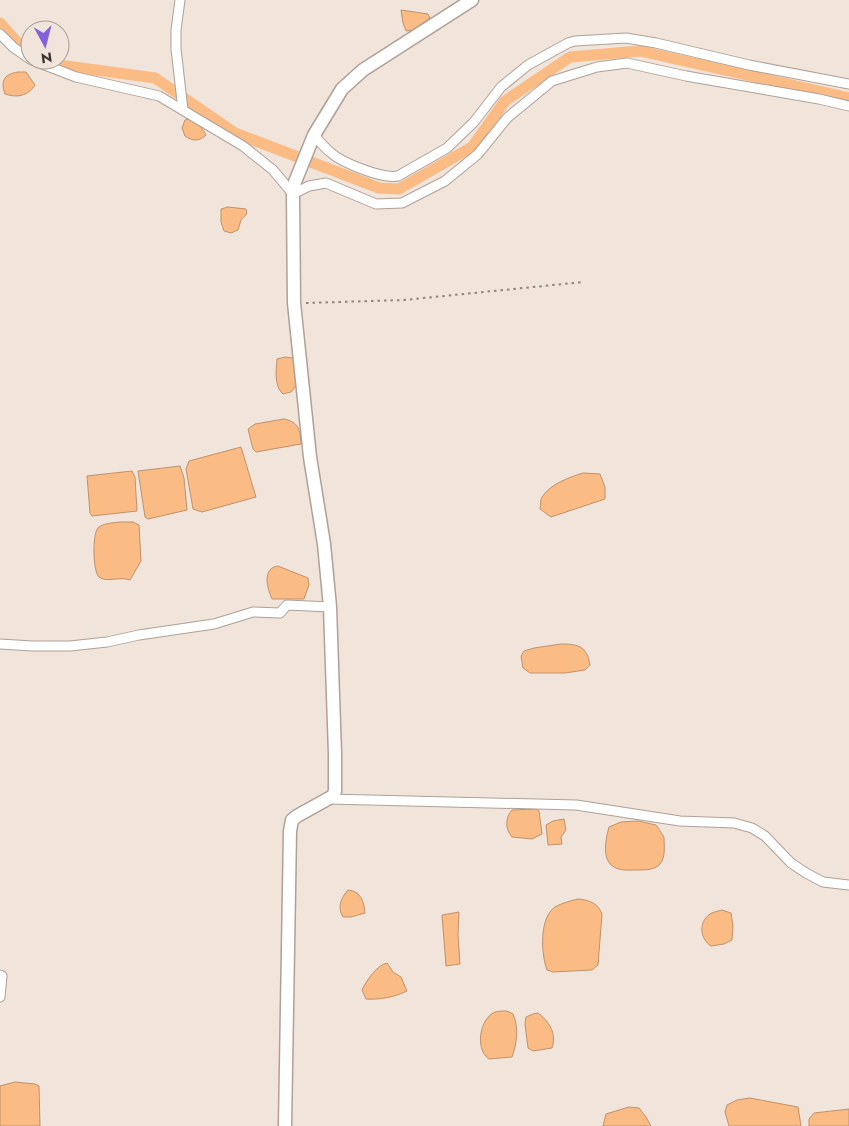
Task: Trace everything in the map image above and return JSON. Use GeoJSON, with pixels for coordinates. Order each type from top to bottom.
{"type":"FeatureCollection","features":[{"type":"Feature","properties":{"kind":"main road"},"geometry":{"type":"LineString","coordinates":[[285,1126],[290,831],[292,820],[329,800],[335,792],[336,754],[330,607],[324,544],[310,457],[294,303],[294,188],[313,137],[342,89],[363,70],[472,0]]}},
{"type":"Feature","properties":{"kind":"street"},"geometry":{"type":"LineString","coordinates":[[180,0],[176,30],[176,49],[183,110]]}},
{"type":"Feature","properties":{"kind":"street"},"geometry":{"type":"LineString","coordinates":[[0,34],[20,53]]}},
{"type":"Feature","properties":{"kind":"street"},"geometry":{"type":"LineString","coordinates":[[313,137],[331,153],[344,161],[381,175],[398,176],[447,148],[474,122],[501,87],[528,65],[575,41],[626,38],[656,43],[749,65],[849,84]]}},
{"type":"Feature","properties":{"kind":"street"},"geometry":{"type":"LineString","coordinates":[[57,70],[76,77],[158,96],[243,146],[294,188],[326,183],[376,204],[402,203],[444,181],[478,154],[507,118],[552,81],[597,66],[627,63],[686,76],[820,99],[849,106]]}},
{"type":"Feature","properties":{"kind":"street"},"geometry":{"type":"LineString","coordinates":[[0,644],[70,646],[107,642],[139,635],[214,624],[253,612],[280,613],[287,605],[330,607]]}},
{"type":"Feature","properties":{"kind":"street"},"geometry":{"type":"LineString","coordinates":[[329,800],[576,805],[680,821],[734,823],[752,828],[758,832],[791,863],[806,873],[823,882],[849,885]]}},
{"type":"Feature","properties":{"kind":"street"},"geometry":{"type":"LineString","coordinates":[[0,975],[2,976],[0,997]]}},
{"type":"Feature","properties":{"kind":"path"},"geometry":{"type":"LineString","coordinates":[[294,303],[404,300],[583,282]]}},
{"type":"Feature","properties":{"kind":"shaded area"},"geometry":{"type":"Polygon","coordinates":[[[401,10],[428,14],[430,18],[413,30],[406,31],[401,10]]]}},
{"type":"Feature","properties":{"kind":"shaded area"},"geometry":{"type":"Polygon","coordinates":[[[26,72],[35,85],[26,94],[14,96],[5,94],[3,81],[10,74],[26,72]]]}},
{"type":"Feature","properties":{"kind":"shaded area"},"geometry":{"type":"Polygon","coordinates":[[[189,119],[199,125],[206,135],[201,139],[195,140],[185,136],[182,128],[185,120],[189,119]]]}},
{"type":"Feature","properties":{"kind":"shaded area"},"geometry":{"type":"Polygon","coordinates":[[[228,207],[246,209],[247,211],[241,220],[238,230],[231,233],[224,231],[221,222],[221,209],[228,207]]]}},
{"type":"Feature","properties":{"kind":"shaded area"},"geometry":{"type":"Polygon","coordinates":[[[293,358],[297,363],[297,384],[291,392],[283,394],[278,387],[276,368],[277,359],[293,358]]]}},
{"type":"Feature","properties":{"kind":"shaded area"},"geometry":{"type":"Polygon","coordinates":[[[284,419],[293,422],[298,427],[301,444],[256,452],[253,449],[248,429],[255,424],[284,419]]]}},
{"type":"Feature","properties":{"kind":"shaded area"},"geometry":{"type":"Polygon","coordinates":[[[241,447],[256,497],[202,512],[193,509],[186,469],[189,461],[241,447]]]}},
{"type":"Feature","properties":{"kind":"shaded area"},"geometry":{"type":"Polygon","coordinates":[[[180,466],[184,478],[187,510],[148,519],[145,517],[138,471],[180,466]]]}},
{"type":"Feature","properties":{"kind":"shaded area"},"geometry":{"type":"Polygon","coordinates":[[[132,471],[135,477],[137,511],[92,516],[90,513],[87,476],[132,471]]]}},
{"type":"Feature","properties":{"kind":"shaded area"},"geometry":{"type":"Polygon","coordinates":[[[583,473],[600,474],[605,487],[605,499],[551,517],[540,509],[541,498],[550,488],[566,479],[583,473]]]}},
{"type":"Feature","properties":{"kind":"shaded area"},"geometry":{"type":"Polygon","coordinates":[[[133,522],[139,525],[141,561],[130,580],[102,579],[97,574],[94,561],[96,532],[103,525],[133,522]]]}},
{"type":"Feature","properties":{"kind":"shaded area"},"geometry":{"type":"Polygon","coordinates":[[[278,566],[308,578],[309,585],[304,599],[272,599],[267,579],[270,570],[278,566]]]}},
{"type":"Feature","properties":{"kind":"shaded area"},"geometry":{"type":"Polygon","coordinates":[[[561,644],[581,647],[587,654],[590,665],[585,670],[565,673],[530,673],[523,668],[521,656],[524,651],[561,644]]]}},
{"type":"Feature","properties":{"kind":"shaded area"},"geometry":{"type":"Polygon","coordinates":[[[536,809],[539,811],[542,834],[532,839],[512,837],[508,831],[507,824],[508,816],[512,810],[536,809]]]}},
{"type":"Feature","properties":{"kind":"shaded area"},"geometry":{"type":"Polygon","coordinates":[[[564,819],[566,830],[561,837],[562,844],[548,845],[546,825],[553,821],[564,819]]]}},
{"type":"Feature","properties":{"kind":"shaded area"},"geometry":{"type":"Polygon","coordinates":[[[638,821],[656,825],[664,837],[662,861],[658,866],[644,870],[622,870],[616,868],[610,864],[606,854],[609,827],[621,822],[638,821]]]}},
{"type":"Feature","properties":{"kind":"shaded area"},"geometry":{"type":"Polygon","coordinates":[[[348,890],[359,895],[364,905],[365,913],[343,917],[340,910],[341,903],[343,896],[348,890]]]}},
{"type":"Feature","properties":{"kind":"shaded area"},"geometry":{"type":"Polygon","coordinates":[[[578,899],[593,903],[602,914],[598,965],[592,970],[553,972],[547,970],[543,955],[546,919],[555,907],[578,899]]]}},
{"type":"Feature","properties":{"kind":"shaded area"},"geometry":{"type":"Polygon","coordinates":[[[722,910],[731,913],[733,926],[732,940],[724,944],[711,946],[703,935],[702,926],[706,917],[722,910]]]}},
{"type":"Feature","properties":{"kind":"shaded area"},"geometry":{"type":"Polygon","coordinates":[[[459,912],[460,964],[446,966],[442,915],[459,912]]]}},
{"type":"Feature","properties":{"kind":"shaded area"},"geometry":{"type":"Polygon","coordinates":[[[387,963],[393,972],[401,977],[407,991],[387,998],[366,999],[362,990],[366,982],[376,970],[387,963]]]}},
{"type":"Feature","properties":{"kind":"shaded area"},"geometry":{"type":"Polygon","coordinates":[[[507,1011],[513,1014],[517,1030],[512,1057],[489,1059],[482,1049],[482,1028],[485,1021],[495,1012],[507,1011]]]}},
{"type":"Feature","properties":{"kind":"shaded area"},"geometry":{"type":"Polygon","coordinates":[[[538,1013],[551,1028],[553,1043],[552,1048],[533,1051],[528,1048],[525,1024],[526,1017],[538,1013]]]}},
{"type":"Feature","properties":{"kind":"shaded area"},"geometry":{"type":"Polygon","coordinates":[[[15,1082],[39,1086],[40,1126],[0,1126],[0,1086],[15,1082]]]}},
{"type":"Feature","properties":{"kind":"shaded area"},"geometry":{"type":"Polygon","coordinates":[[[750,1098],[798,1107],[801,1126],[729,1126],[725,1112],[727,1105],[737,1100],[750,1098]]]}},
{"type":"Feature","properties":{"kind":"shaded area"},"geometry":{"type":"Polygon","coordinates":[[[629,1107],[639,1108],[651,1126],[603,1126],[606,1114],[629,1107]]]}},
{"type":"Feature","properties":{"kind":"shaded area"},"geometry":{"type":"Polygon","coordinates":[[[849,1109],[849,1126],[809,1126],[809,1119],[814,1113],[849,1109]]]}},
{"type":"Feature","properties":{"kind":"waterway"},"geometry":{"type":"LineString","coordinates":[[0,23],[20,46]]}},
{"type":"Feature","properties":{"kind":"waterway"},"geometry":{"type":"LineString","coordinates":[[70,66],[155,78],[235,133],[379,188],[399,189],[472,147],[505,101],[570,57],[640,51],[849,98]]}}]}
